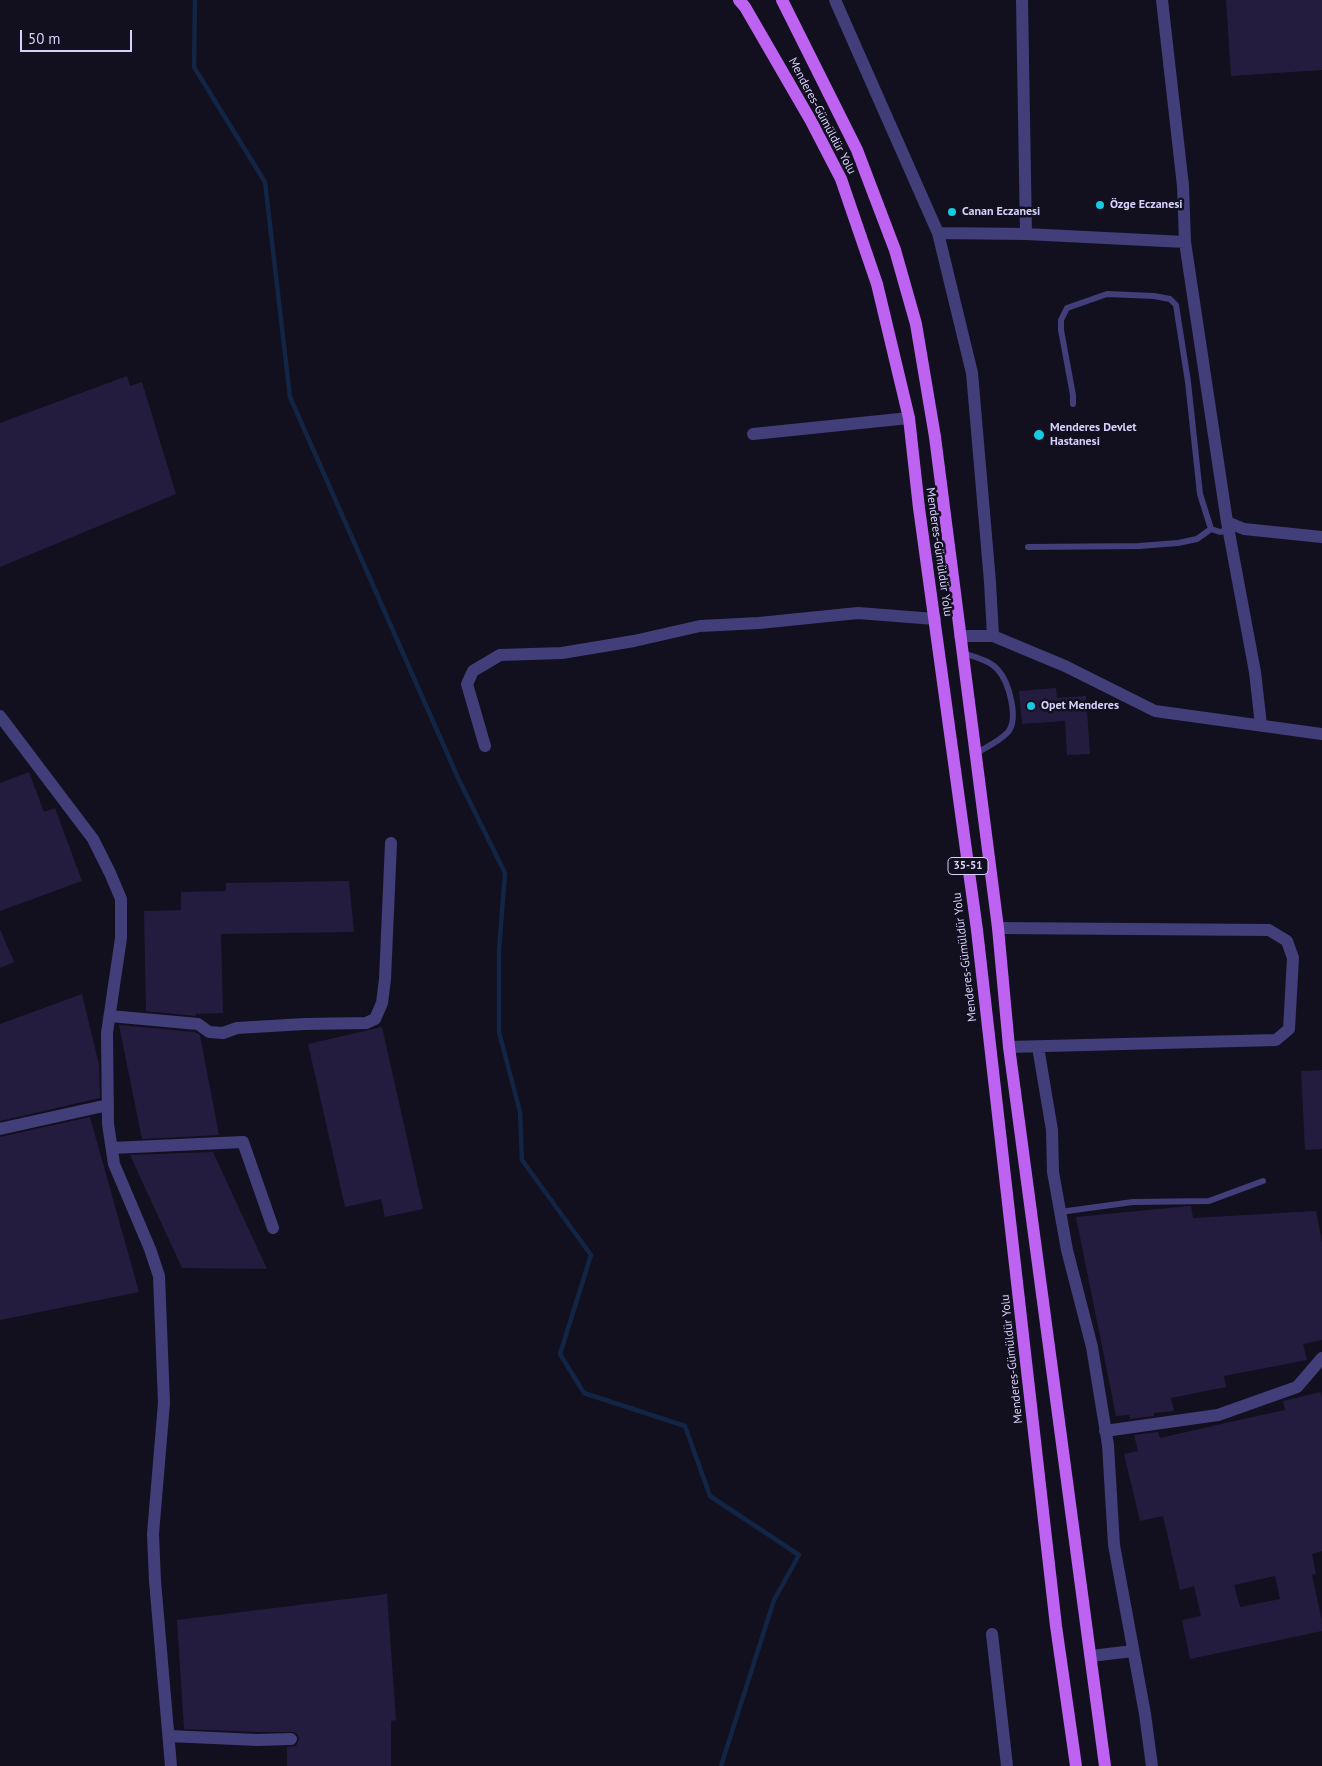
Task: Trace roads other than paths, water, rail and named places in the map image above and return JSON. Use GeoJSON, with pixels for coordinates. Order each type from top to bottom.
{"type":"FeatureCollection","features":[{"type":"Feature","properties":{"kind":"main road","name":"Menderes-Gümüldür Yolu"},"geometry":{"type":"LineString","coordinates":[[739,0],[745,6],[812,121],[841,179],[876,284],[909,418],[919,508],[977,930],[1055,1617],[1076,1766]]}},
{"type":"Feature","properties":{"kind":"main road","name":"Menderes-Gümüldür Yolu"},"geometry":{"type":"LineString","coordinates":[[782,0],[857,150],[895,250],[916,324],[935,437],[998,928],[1009,1047],[1105,1766]]}},
{"type":"Feature","properties":{"kind":"street"},"geometry":{"type":"LineString","coordinates":[[834,0],[938,233],[972,373],[993,636]]}},
{"type":"Feature","properties":{"kind":"street"},"geometry":{"type":"LineString","coordinates":[[1022,0],[1026,234]]}},
{"type":"Feature","properties":{"kind":"street"},"geometry":{"type":"LineString","coordinates":[[1162,0],[1183,186],[1185,242],[1227,526],[1255,672],[1261,725]]}},
{"type":"Feature","properties":{"kind":"street"},"geometry":{"type":"LineString","coordinates":[[938,233],[1026,234],[1185,242]]}},
{"type":"Feature","properties":{"kind":"street"},"geometry":{"type":"LineString","coordinates":[[752,434],[909,418]]}},
{"type":"Feature","properties":{"kind":"street"},"geometry":{"type":"LineString","coordinates":[[1227,526],[1244,530],[1322,537]]}},
{"type":"Feature","properties":{"kind":"street"},"geometry":{"type":"LineString","coordinates":[[484,746],[467,684],[474,671],[500,655],[562,653],[634,641],[700,626],[759,623],[858,613],[935,619]]}},
{"type":"Feature","properties":{"kind":"street"},"geometry":{"type":"LineString","coordinates":[[960,636],[993,636],[1065,666],[1155,711],[1322,734]]}},
{"type":"Feature","properties":{"kind":"street"},"geometry":{"type":"LineString","coordinates":[[0,716],[92,839],[110,872],[120,898],[120,938],[107,1033],[108,1124],[114,1164],[150,1249],[159,1276],[164,1403],[153,1534],[155,1581],[171,1766]]}},
{"type":"Feature","properties":{"kind":"street"},"geometry":{"type":"LineString","coordinates":[[110,1016],[198,1024],[209,1032],[223,1033],[237,1028],[366,1023],[375,1019],[382,1003],[385,979],[390,843]]}},
{"type":"Feature","properties":{"kind":"street"},"geometry":{"type":"LineString","coordinates":[[998,928],[1269,930],[1287,941],[1293,958],[1289,1029],[1276,1040],[1009,1047]]}},
{"type":"Feature","properties":{"kind":"street"},"geometry":{"type":"LineString","coordinates":[[1038,1047],[1052,1130],[1054,1172],[1060,1212],[1067,1250],[1092,1347],[1108,1445],[1114,1545],[1152,1766]]}},
{"type":"Feature","properties":{"kind":"street"},"geometry":{"type":"LineString","coordinates":[[0,1129],[108,1105]]}},
{"type":"Feature","properties":{"kind":"street"},"geometry":{"type":"LineString","coordinates":[[112,1148],[243,1142],[273,1228]]}},
{"type":"Feature","properties":{"kind":"street"},"geometry":{"type":"LineString","coordinates":[[1105,1431],[1218,1415],[1297,1387],[1322,1358]]}},
{"type":"Feature","properties":{"kind":"street"},"geometry":{"type":"LineString","coordinates":[[992,1634],[1007,1766]]}},
{"type":"Feature","properties":{"kind":"street"},"geometry":{"type":"LineString","coordinates":[[1091,1656],[1133,1651]]}},
{"type":"Feature","properties":{"kind":"street"},"geometry":{"type":"LineString","coordinates":[[169,1736],[256,1740],[291,1739]]}},
{"type":"Feature","properties":{"kind":"lane"},"geometry":{"type":"LineString","coordinates":[[1073,404],[1061,330],[1061,320],[1068,308],[1108,294],[1154,296],[1170,299],[1176,305],[1188,382],[1200,494],[1211,530]]}},
{"type":"Feature","properties":{"kind":"lane"},"geometry":{"type":"LineString","coordinates":[[1028,548],[1139,546],[1178,543],[1197,539],[1211,530],[1220,532],[1227,526]]}},
{"type":"Feature","properties":{"kind":"lane"},"geometry":{"type":"LineString","coordinates":[[962,653],[986,661],[998,669],[1013,707],[1012,723],[1009,731],[996,742],[975,754]]}},
{"type":"Feature","properties":{"kind":"lane"},"geometry":{"type":"LineString","coordinates":[[1060,1212],[1133,1202],[1209,1201],[1263,1181]]}},
{"type":"Feature","properties":{"kind":"waterway"},"geometry":{"type":"LineString","coordinates":[[195,0],[194,67],[265,182],[290,397],[458,778],[505,873],[499,950],[499,1032],[520,1112],[522,1160],[591,1255],[560,1354],[584,1393],[685,1426],[710,1496],[799,1555],[774,1600],[721,1766]]}},
{"type":"Feature","properties":{"kind":"place","name":"Özge Eczanesi"},"geometry":{"type":"Point","coordinates":[1100,205]}},
{"type":"Feature","properties":{"kind":"place","name":"Canan Eczanesi"},"geometry":{"type":"Point","coordinates":[952,212]}},
{"type":"Feature","properties":{"kind":"place","name":"Menderes Devlet Hastanesi"},"geometry":{"type":"Point","coordinates":[1039,435]}},
{"type":"Feature","properties":{"kind":"place","name":"Opet Menderes"},"geometry":{"type":"Point","coordinates":[1031,706]}}]}
